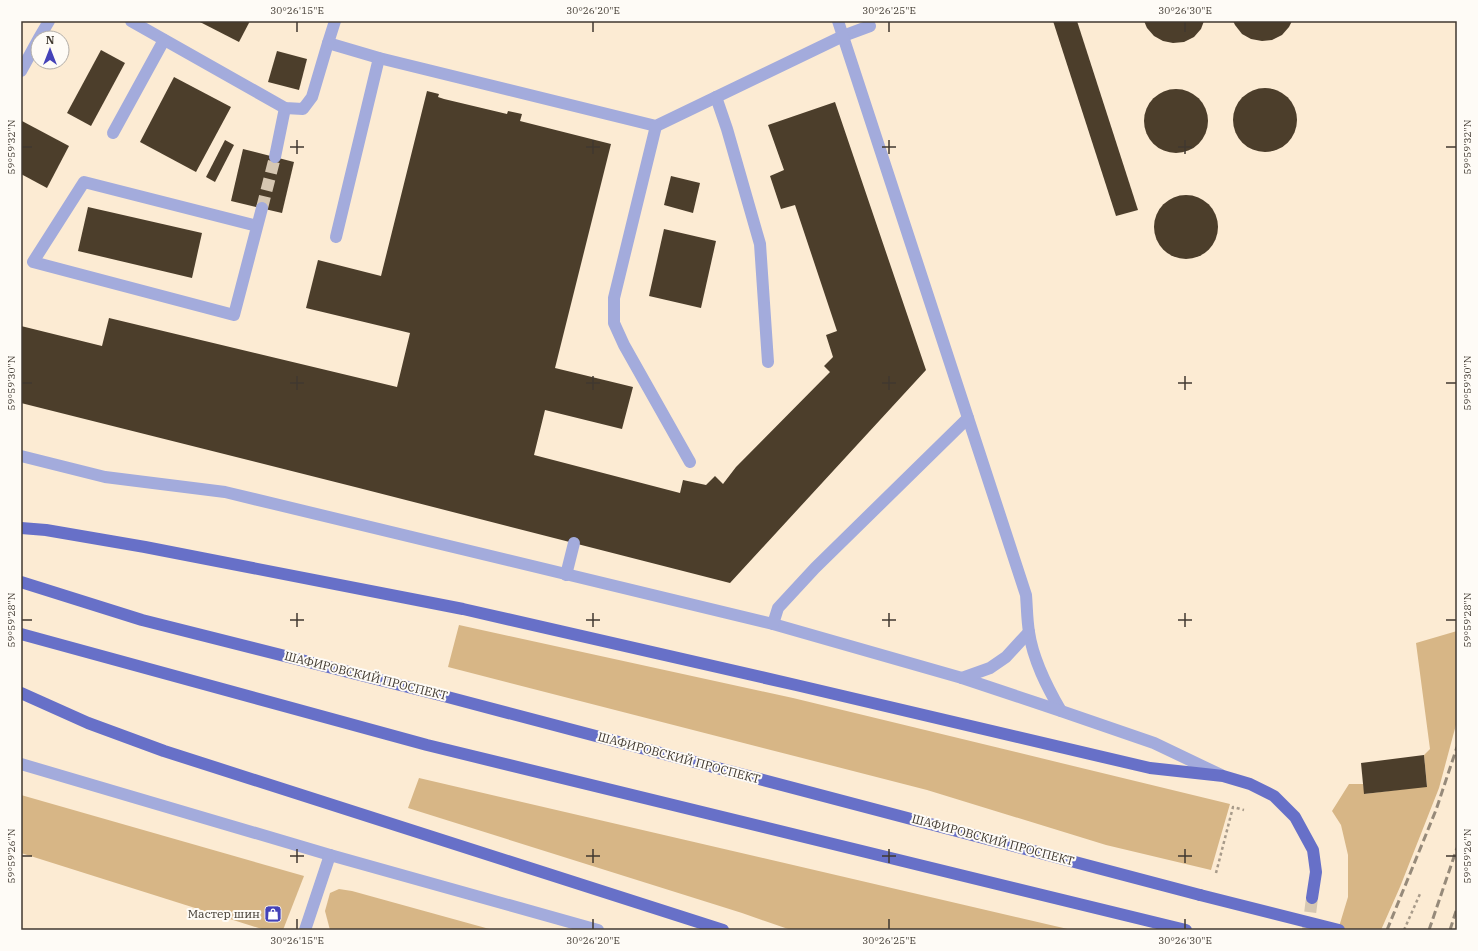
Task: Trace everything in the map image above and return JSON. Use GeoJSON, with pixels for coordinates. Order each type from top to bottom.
{"type":"FeatureCollection","features":[{"type":"Feature","properties":{"kind":"main road"},"geometry":{"type":"LineString","coordinates":[[21,528],[46,530],[145,547],[463,609],[1150,768],[1224,776],[1250,784],[1274,796],[1295,817],[1313,850],[1316,872],[1312,898]]}},
{"type":"Feature","properties":{"kind":"main road","name":"ШАФИРОВСКИЙ ПРОСПЕКТ"},"geometry":{"type":"LineString","coordinates":[[21,582],[142,620],[440,695],[1200,895],[1339,930]]}},
{"type":"Feature","properties":{"kind":"main road"},"geometry":{"type":"LineString","coordinates":[[21,634],[427,745],[1186,930]]}},
{"type":"Feature","properties":{"kind":"main road"},"geometry":{"type":"LineString","coordinates":[[21,693],[88,723],[164,751],[722,930]]}},
{"type":"Feature","properties":{"kind":"street"},"geometry":{"type":"LineString","coordinates":[[44,30],[49,21]]}},
{"type":"Feature","properties":{"kind":"street"},"geometry":{"type":"LineString","coordinates":[[131,21],[285,108],[303,109],[312,97],[335,21]]}},
{"type":"Feature","properties":{"kind":"street"},"geometry":{"type":"LineString","coordinates":[[838,21],[1026,595],[1029,632],[1040,670],[1048,689],[1061,711]]}},
{"type":"Feature","properties":{"kind":"street"},"geometry":{"type":"LineString","coordinates":[[328,43],[379,58],[656,126],[843,36],[870,26]]}},
{"type":"Feature","properties":{"kind":"street"},"geometry":{"type":"LineString","coordinates":[[113,133],[164,40]]}},
{"type":"Feature","properties":{"kind":"street"},"geometry":{"type":"LineString","coordinates":[[21,71],[30,55]]}},
{"type":"Feature","properties":{"kind":"street"},"geometry":{"type":"LineString","coordinates":[[336,237],[379,58]]}},
{"type":"Feature","properties":{"kind":"street"},"geometry":{"type":"LineString","coordinates":[[716,97],[727,129],[760,244],[768,362]]}},
{"type":"Feature","properties":{"kind":"street"},"geometry":{"type":"LineString","coordinates":[[275,157],[285,108]]}},
{"type":"Feature","properties":{"kind":"street"},"geometry":{"type":"LineString","coordinates":[[656,126],[614,298],[614,323],[624,345],[690,462]]}},
{"type":"Feature","properties":{"kind":"street"},"geometry":{"type":"LineString","coordinates":[[257,226],[84,182],[33,262],[234,315],[262,208]]}},
{"type":"Feature","properties":{"kind":"street"},"geometry":{"type":"LineString","coordinates":[[773,624],[778,608],[815,568],[968,418]]}},
{"type":"Feature","properties":{"kind":"street"},"geometry":{"type":"LineString","coordinates":[[21,456],[105,477],[225,492],[773,624],[962,678],[1061,711],[1154,743],[1224,776]]}},
{"type":"Feature","properties":{"kind":"street"},"geometry":{"type":"LineString","coordinates":[[566,575],[574,543]]}},
{"type":"Feature","properties":{"kind":"street"},"geometry":{"type":"LineString","coordinates":[[962,678],[990,668],[1006,657],[1029,632]]}},
{"type":"Feature","properties":{"kind":"street"},"geometry":{"type":"LineString","coordinates":[[21,764],[330,856],[598,930]]}},
{"type":"Feature","properties":{"kind":"street"},"geometry":{"type":"LineString","coordinates":[[305,930],[330,856]]}},
{"type":"Feature","properties":{"kind":"path"},"geometry":{"type":"LineString","coordinates":[[1216,873],[1234,806],[1244,810]]}},
{"type":"Feature","properties":{"kind":"path"},"geometry":{"type":"LineString","coordinates":[[1404,930],[1420,894]]}},
{"type":"Feature","properties":{"kind":"shaded area"},"geometry":{"type":"Polygon","coordinates":[[[459,625],[793,698],[1230,804],[1211,870],[1106,845],[927,790],[448,667],[459,625]]]}},
{"type":"Feature","properties":{"kind":"shaded area"},"geometry":{"type":"Polygon","coordinates":[[[1457,631],[1457,721],[1439,788],[1400,887],[1381,930],[1338,930],[1348,897],[1348,855],[1341,825],[1332,811],[1349,784],[1363,784],[1365,794],[1427,786],[1424,755],[1430,749],[1416,643],[1457,631]]]}},
{"type":"Feature","properties":{"kind":"shaded area"},"geometry":{"type":"Polygon","coordinates":[[[419,778],[1072,930],[791,930],[742,913],[408,808],[419,778]]]}},
{"type":"Feature","properties":{"kind":"shaded area"},"geometry":{"type":"Polygon","coordinates":[[[21,795],[304,876],[283,930],[265,930],[21,853],[21,795]]]}},
{"type":"Feature","properties":{"kind":"shaded area"},"geometry":{"type":"Polygon","coordinates":[[[339,889],[352,891],[493,930],[330,930],[325,911],[330,893],[339,889]]]}},
{"type":"Feature","properties":{"kind":"building"},"geometry":{"type":"Polygon","coordinates":[[[198,21],[250,21],[239,42],[198,21]]]}},
{"type":"Feature","properties":{"kind":"building"},"geometry":{"type":"Polygon","coordinates":[[[1053,21],[1077,21],[1138,210],[1116,216],[1053,21]]]}},
{"type":"Feature","properties":{"kind":"building"},"geometry":{"type":"Polygon","coordinates":[[[1144,21],[1204,21],[1201,29],[1194,37],[1184,42],[1173,43],[1163,41],[1154,36],[1147,28],[1144,21]]]}},
{"type":"Feature","properties":{"kind":"building"},"geometry":{"type":"Polygon","coordinates":[[[1233,21],[1292,21],[1282,35],[1272,40],[1262,41],[1251,39],[1242,34],[1233,21]]]}},
{"type":"Feature","properties":{"kind":"building"},"geometry":{"type":"Polygon","coordinates":[[[101,50],[125,63],[91,126],[67,113],[101,50]]]}},
{"type":"Feature","properties":{"kind":"building"},"geometry":{"type":"Polygon","coordinates":[[[277,51],[307,59],[299,90],[268,82],[277,51]]]}},
{"type":"Feature","properties":{"kind":"building"},"geometry":{"type":"Polygon","coordinates":[[[174,77],[231,107],[196,172],[140,142],[174,77]]]}},
{"type":"Feature","properties":{"kind":"building"},"geometry":{"type":"Polygon","coordinates":[[[1265,88],[1277,91],[1288,97],[1294,108],[1297,120],[1294,132],[1288,143],[1277,149],[1265,152],[1253,149],[1242,143],[1236,132],[1233,120],[1236,108],[1242,97],[1253,91],[1265,88]]]}},
{"type":"Feature","properties":{"kind":"building"},"geometry":{"type":"Polygon","coordinates":[[[1176,89],[1194,95],[1202,103],[1208,121],[1202,139],[1194,147],[1176,153],[1158,147],[1150,139],[1144,121],[1150,103],[1158,95],[1176,89]]]}},
{"type":"Feature","properties":{"kind":"building"},"geometry":{"type":"Polygon","coordinates":[[[427,91],[439,94],[438,97],[444,99],[507,114],[508,111],[522,114],[520,121],[611,144],[555,368],[633,387],[622,429],[545,410],[534,455],[680,493],[683,480],[706,485],[715,476],[723,484],[736,467],[830,372],[824,366],[833,357],[826,335],[837,331],[795,205],[781,209],[770,176],[784,170],[768,125],[835,102],[926,370],[730,583],[21,403],[21,326],[102,346],[109,318],[397,387],[410,333],[306,308],[318,260],[381,276],[427,91]]]}},
{"type":"Feature","properties":{"kind":"building"},"geometry":{"type":"Polygon","coordinates":[[[22,121],[69,146],[47,188],[21,174],[22,121]]]}},
{"type":"Feature","properties":{"kind":"building"},"geometry":{"type":"Polygon","coordinates":[[[225,140],[234,145],[215,182],[206,177],[225,140]]]}},
{"type":"Feature","properties":{"kind":"building"},"geometry":{"type":"Polygon","coordinates":[[[243,149],[294,162],[282,213],[231,201],[243,149]]]}},
{"type":"Feature","properties":{"kind":"building"},"geometry":{"type":"Polygon","coordinates":[[[671,176],[700,183],[693,213],[664,205],[671,176]]]}},
{"type":"Feature","properties":{"kind":"building"},"geometry":{"type":"Polygon","coordinates":[[[1186,195],[1204,201],[1212,209],[1218,227],[1212,245],[1204,253],[1186,259],[1168,253],[1160,245],[1154,227],[1160,209],[1168,201],[1186,195]]]}},
{"type":"Feature","properties":{"kind":"building"},"geometry":{"type":"Polygon","coordinates":[[[88,207],[202,233],[192,278],[78,251],[88,207]]]}},
{"type":"Feature","properties":{"kind":"building"},"geometry":{"type":"Polygon","coordinates":[[[664,229],[716,241],[701,308],[649,296],[664,229]]]}},
{"type":"Feature","properties":{"kind":"building"},"geometry":{"type":"Polygon","coordinates":[[[1424,755],[1427,787],[1364,794],[1361,763],[1424,755]]]}},
{"type":"Feature","properties":{"kind":"tunnel"},"geometry":{"type":"LineString","coordinates":[[262,208],[275,157]]}},
{"type":"Feature","properties":{"kind":"tunnel"},"geometry":{"type":"LineString","coordinates":[[1308,930],[1312,898]]}},
{"type":"Feature","properties":{"kind":"railway"},"geometry":{"type":"LineString","coordinates":[[1387,930],[1436,810],[1457,747]]}},
{"type":"Feature","properties":{"kind":"railway"},"geometry":{"type":"LineString","coordinates":[[1429,930],[1457,848]]}},
{"type":"Feature","properties":{"kind":"railway"},"geometry":{"type":"LineString","coordinates":[[1450,930],[1457,908]]}},
{"type":"Feature","properties":{"kind":"place","name":"Мастер шин"},"geometry":{"type":"Point","coordinates":[273,914]}}]}
